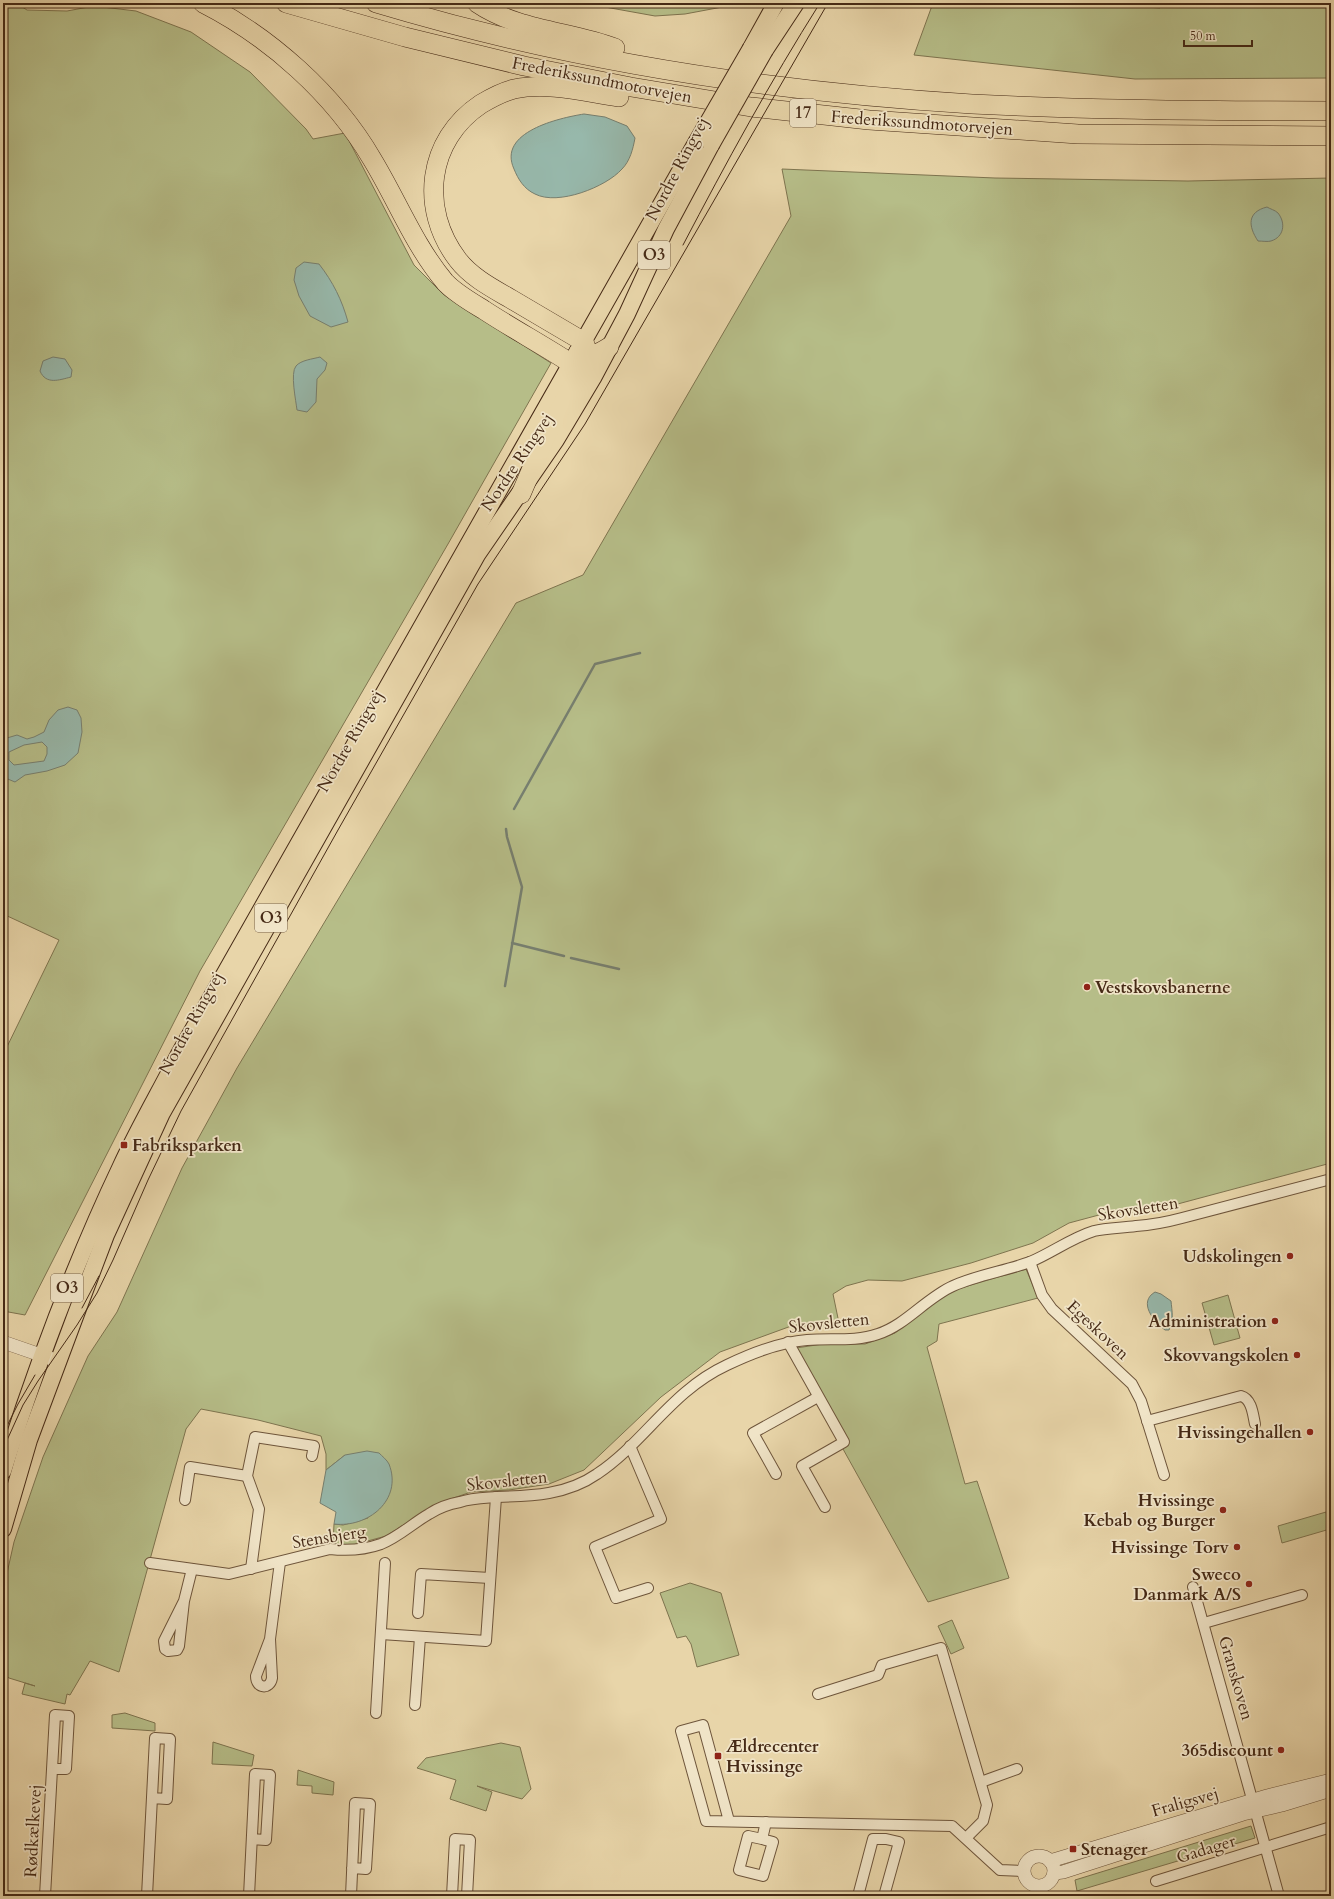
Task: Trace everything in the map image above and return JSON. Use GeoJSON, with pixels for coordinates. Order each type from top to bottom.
{"type":"FeatureCollection","features":[{"type":"Feature","properties":{"kind":"highway"},"geometry":{"type":"LineString","coordinates":[[203,3],[217,10],[257,36],[298,70],[349,125],[372,159],[405,222],[425,255],[477,295],[581,354],[598,354],[609,347]]}},
{"type":"Feature","properties":{"kind":"highway","name":"Frederikssundmotorvejen"},"geometry":{"type":"LineString","coordinates":[[286,3],[405,37],[524,66],[615,84],[751,107],[869,120],[1078,134],[1331,136]]}},
{"type":"Feature","properties":{"kind":"highway","name":"Frederikssundmotorvejen"},"geometry":{"type":"LineString","coordinates":[[376,3],[409,13],[528,42],[678,71],[870,96],[972,104],[1095,108],[1331,111]]}},
{"type":"Feature","properties":{"kind":"highway"},"geometry":{"type":"LineString","coordinates":[[477,3],[490,12],[514,21],[610,46],[678,71]]}},
{"type":"Feature","properties":{"kind":"highway"},"geometry":{"type":"LineString","coordinates":[[581,354],[482,282],[458,260],[439,225],[433,205],[433,185],[436,165],[442,147],[452,130],[470,111],[494,96],[514,89],[538,86],[795,124],[838,125],[869,120]]}},
{"type":"Feature","properties":{"kind":"highway"},"geometry":{"type":"LineString","coordinates":[[521,494],[581,354]]}},
{"type":"Feature","properties":{"kind":"main road","name":"Nordre Ringvej"},"geometry":{"type":"LineString","coordinates":[[3,1471],[41,1355],[63,1298],[112,1186],[175,1063],[581,354],[758,49],[776,3]]}},
{"type":"Feature","properties":{"kind":"main road","name":"Nordre Ringvej"},"geometry":{"type":"LineString","coordinates":[[758,49],[796,3]]}},
{"type":"Feature","properties":{"kind":"main road","name":"Nordre Ringvej"},"geometry":{"type":"LineString","coordinates":[[3,1529],[29,1440],[106,1235],[162,1113],[477,555],[521,494],[556,440],[609,347],[627,314],[703,144]]}},
{"type":"Feature","properties":{"kind":"street","name":"Skovsletten"},"geometry":{"type":"LineString","coordinates":[[384,1543],[429,1514],[444,1507],[475,1498],[539,1495],[566,1489],[582,1483],[611,1464],[676,1400],[706,1376],[750,1354],[788,1342],[825,1339],[856,1339],[882,1333],[895,1326],[943,1290],[962,1282],[1030,1262],[1094,1231],[1158,1223],[1182,1218],[1331,1179]]}},
{"type":"Feature","properties":{"kind":"street","name":"Egeskoven"},"geometry":{"type":"LineString","coordinates":[[1030,1262],[1042,1295],[1052,1309],[1132,1384],[1141,1401],[1164,1474]]}},
{"type":"Feature","properties":{"kind":"street"},"geometry":{"type":"LineString","coordinates":[[3,1342],[58,1361]]}},
{"type":"Feature","properties":{"kind":"street"},"geometry":{"type":"LineString","coordinates":[[788,1342],[844,1442],[802,1466],[825,1507]]}},
{"type":"Feature","properties":{"kind":"street"},"geometry":{"type":"LineString","coordinates":[[776,1474],[753,1433],[818,1396]]}},
{"type":"Feature","properties":{"kind":"street"},"geometry":{"type":"LineString","coordinates":[[1147,1421],[1241,1396],[1248,1399],[1255,1424]]}},
{"type":"Feature","properties":{"kind":"street"},"geometry":{"type":"LineString","coordinates":[[251,1569],[259,1509],[247,1476],[255,1437],[314,1446],[312,1456]]}},
{"type":"Feature","properties":{"kind":"street"},"geometry":{"type":"LineString","coordinates":[[630,1446],[661,1519],[595,1547],[616,1598],[648,1588]]}},
{"type":"Feature","properties":{"kind":"street"},"geometry":{"type":"LineString","coordinates":[[185,1500],[190,1467],[247,1476]]}},
{"type":"Feature","properties":{"kind":"street"},"geometry":{"type":"LineString","coordinates":[[380,1634],[486,1641],[496,1497]]}},
{"type":"Feature","properties":{"kind":"street","name":"Stensbjerg"},"geometry":{"type":"LineString","coordinates":[[150,1563],[229,1574],[330,1550],[358,1550],[384,1543]]}},
{"type":"Feature","properties":{"kind":"street","name":"Stensbjerg"},"geometry":{"type":"LineString","coordinates":[[270,1640],[280,1562]]}},
{"type":"Feature","properties":{"kind":"street"},"geometry":{"type":"LineString","coordinates":[[376,1713],[385,1563]]}},
{"type":"Feature","properties":{"kind":"street"},"geometry":{"type":"LineString","coordinates":[[184,1601],[192,1569]]}},
{"type":"Feature","properties":{"kind":"street"},"geometry":{"type":"LineString","coordinates":[[418,1613],[421,1574],[490,1578]]}},
{"type":"Feature","properties":{"kind":"street","name":"Granskoven"},"geometry":{"type":"LineString","coordinates":[[1193,1588],[1254,1806]]}},
{"type":"Feature","properties":{"kind":"street","name":"Granskoven"},"geometry":{"type":"LineString","coordinates":[[1204,1623],[1302,1595]]}},
{"type":"Feature","properties":{"kind":"street"},"geometry":{"type":"LineString","coordinates":[[415,1705],[420,1637]]}},
{"type":"Feature","properties":{"kind":"street"},"geometry":{"type":"LineString","coordinates":[[818,1694],[878,1675],[882,1665],[941,1648],[986,1805],[986,1814],[983,1821],[966,1838]]}},
{"type":"Feature","properties":{"kind":"street","name":"Rødkælkevej"},"geometry":{"type":"LineString","coordinates":[[45,1896],[52,1768],[55,1715],[69,1716],[66,1769],[52,1768]]}},
{"type":"Feature","properties":{"kind":"street"},"geometry":{"type":"LineString","coordinates":[[729,1821],[703,1725],[681,1731],[706,1821],[952,1826],[1000,1870],[1024,1871]]}},
{"type":"Feature","properties":{"kind":"street"},"geometry":{"type":"LineString","coordinates":[[147,1896],[155,1738],[170,1739],[167,1799],[152,1798]]}},
{"type":"Feature","properties":{"kind":"street"},"geometry":{"type":"LineString","coordinates":[[980,1782],[1017,1770]]}},
{"type":"Feature","properties":{"kind":"street"},"geometry":{"type":"LineString","coordinates":[[249,1896],[255,1774],[270,1775],[266,1840],[252,1839]]}},
{"type":"Feature","properties":{"kind":"street","name":"Fraligsvej"},"geometry":{"type":"LineString","coordinates":[[1052,1867],[1070,1870],[1243,1814],[1254,1806],[1331,1780]]}},
{"type":"Feature","properties":{"kind":"street","name":"Fraligsvej"},"geometry":{"type":"LineString","coordinates":[[1254,1806],[1331,1790]]}},
{"type":"Feature","properties":{"kind":"street"},"geometry":{"type":"LineString","coordinates":[[351,1896],[352,1868],[356,1803],[370,1804],[366,1869],[352,1868]]}},
{"type":"Feature","properties":{"kind":"street"},"geometry":{"type":"LineString","coordinates":[[1254,1806],[1279,1896]]}},
{"type":"Feature","properties":{"kind":"street"},"geometry":{"type":"LineString","coordinates":[[762,1839],[766,1822]]}},
{"type":"Feature","properties":{"kind":"street"},"geometry":{"type":"LineString","coordinates":[[886,1839],[888,1824]]}},
{"type":"Feature","properties":{"kind":"street","name":"Gadager"},"geometry":{"type":"LineString","coordinates":[[1156,1881],[1331,1827]]}},
{"type":"Feature","properties":{"kind":"street"},"geometry":{"type":"LineString","coordinates":[[452,1896],[454,1839],[470,1840],[467,1896]]}},
{"type":"Feature","properties":{"kind":"street"},"geometry":{"type":"LineString","coordinates":[[858,1896],[873,1839],[886,1839],[899,1842],[884,1896]]}},
{"type":"Feature","properties":{"kind":"street"},"geometry":{"type":"LineString","coordinates":[[1042,1856],[1052,1867],[1052,1879],[1041,1890],[1027,1880],[1024,1871],[1025,1865],[1032,1858],[1042,1856]]}},
{"type":"Feature","properties":{"kind":"green space"},"geometry":{"type":"Polygon","coordinates":[[[3,3],[16,3],[27,10],[67,11],[94,6],[136,11],[191,32],[250,72],[306,129],[313,139],[345,133],[414,265],[444,295],[551,363],[448,544],[200,971],[25,1315],[3,1311],[3,1055],[59,940],[3,914],[3,3]]]}},
{"type":"Feature","properties":{"kind":"green space"},"geometry":{"type":"Polygon","coordinates":[[[598,3],[734,3],[733,5],[685,14],[655,16],[605,7],[598,3]]]}},
{"type":"Feature","properties":{"kind":"green space"},"geometry":{"type":"Polygon","coordinates":[[[933,3],[1091,3],[1160,8],[1163,3],[1331,3],[1331,78],[1135,79],[914,55],[933,3]]]}},
{"type":"Feature","properties":{"kind":"green space"},"geometry":{"type":"Polygon","coordinates":[[[782,169],[995,178],[1188,181],[1331,178],[1331,1163],[1144,1213],[1110,1212],[1069,1223],[1033,1243],[971,1263],[902,1281],[868,1280],[846,1286],[833,1294],[840,1328],[794,1325],[720,1352],[661,1397],[584,1470],[549,1484],[509,1490],[471,1492],[439,1503],[386,1536],[353,1545],[333,1544],[334,1524],[343,1525],[368,1518],[345,1455],[326,1470],[326,1454],[321,1436],[258,1420],[201,1409],[186,1429],[119,1672],[90,1661],[70,1695],[67,1694],[65,1704],[22,1694],[25,1683],[35,1686],[9,1678],[3,1674],[3,1591],[14,1542],[43,1457],[88,1356],[117,1312],[182,1168],[237,1068],[516,603],[583,575],[791,216],[782,169]]]}},
{"type":"Feature","properties":{"kind":"green space"},"geometry":{"type":"Polygon","coordinates":[[[1026,1269],[1038,1298],[939,1324],[937,1341],[927,1347],[965,1484],[977,1481],[1009,1578],[928,1602],[843,1449],[848,1443],[796,1348],[823,1344],[865,1344],[895,1333],[929,1306],[954,1290],[1026,1269]]]}},
{"type":"Feature","properties":{"kind":"green space"},"geometry":{"type":"Polygon","coordinates":[[[1228,1295],[1240,1338],[1214,1345],[1202,1303],[1228,1295]]]}},
{"type":"Feature","properties":{"kind":"green space"},"geometry":{"type":"Polygon","coordinates":[[[1326,1512],[1330,1529],[1282,1543],[1278,1526],[1326,1512]]]}},
{"type":"Feature","properties":{"kind":"green space"},"geometry":{"type":"Polygon","coordinates":[[[690,1583],[721,1593],[739,1655],[697,1667],[691,1644],[686,1636],[677,1638],[660,1593],[690,1583]]]}},
{"type":"Feature","properties":{"kind":"green space"},"geometry":{"type":"Polygon","coordinates":[[[952,1620],[964,1648],[951,1654],[938,1626],[952,1620]]]}},
{"type":"Feature","properties":{"kind":"green space"},"geometry":{"type":"Polygon","coordinates":[[[125,1713],[155,1723],[155,1731],[112,1728],[112,1715],[125,1713]]]}},
{"type":"Feature","properties":{"kind":"green space"},"geometry":{"type":"Polygon","coordinates":[[[213,1742],[254,1755],[252,1766],[212,1764],[213,1742]]]}},
{"type":"Feature","properties":{"kind":"green space"},"geometry":{"type":"Polygon","coordinates":[[[501,1743],[520,1747],[531,1789],[522,1799],[477,1786],[492,1792],[486,1811],[450,1799],[456,1780],[417,1768],[426,1758],[501,1743]]]}},
{"type":"Feature","properties":{"kind":"green space"},"geometry":{"type":"Polygon","coordinates":[[[298,1770],[334,1782],[333,1795],[312,1793],[312,1786],[297,1785],[298,1770]]]}},
{"type":"Feature","properties":{"kind":"green space"},"geometry":{"type":"Polygon","coordinates":[[[1251,1826],[1255,1838],[1077,1891],[1075,1880],[1251,1826]]]}},
{"type":"Feature","properties":{"kind":"shaded area"},"geometry":{"type":"Polygon","coordinates":[[[584,114],[605,117],[627,126],[635,138],[631,155],[625,166],[615,176],[594,188],[581,193],[556,198],[545,197],[531,192],[522,183],[514,169],[511,156],[514,145],[522,136],[546,123],[584,114]]]}},
{"type":"Feature","properties":{"kind":"shaded area"},"geometry":{"type":"Polygon","coordinates":[[[1267,207],[1278,213],[1281,217],[1283,225],[1281,233],[1275,239],[1270,241],[1258,241],[1252,230],[1251,220],[1256,212],[1267,207]]]}},
{"type":"Feature","properties":{"kind":"shaded area"},"geometry":{"type":"Polygon","coordinates":[[[304,262],[319,264],[333,284],[343,306],[348,322],[331,327],[310,316],[299,296],[294,280],[296,268],[304,262]]]}},
{"type":"Feature","properties":{"kind":"shaded area"},"geometry":{"type":"Polygon","coordinates":[[[53,357],[65,359],[72,370],[71,377],[49,380],[43,375],[40,371],[43,361],[53,357]]]}},
{"type":"Feature","properties":{"kind":"shaded area"},"geometry":{"type":"Polygon","coordinates":[[[320,357],[327,363],[325,370],[317,379],[316,402],[307,412],[297,410],[293,381],[294,370],[301,362],[320,357]]]}},
{"type":"Feature","properties":{"kind":"shaded area"},"geometry":{"type":"Polygon","coordinates":[[[68,707],[77,710],[81,718],[82,732],[78,753],[65,765],[47,771],[25,775],[15,782],[3,777],[3,746],[7,738],[17,735],[27,739],[44,732],[49,720],[58,710],[68,707]],[[42,742],[24,745],[9,752],[9,760],[14,765],[44,761],[47,754],[47,747],[42,742]]]}},
{"type":"Feature","properties":{"kind":"shaded area"},"geometry":{"type":"Polygon","coordinates":[[[1155,1292],[1171,1301],[1172,1320],[1169,1330],[1165,1330],[1160,1326],[1149,1311],[1148,1301],[1150,1296],[1155,1292]]]}},
{"type":"Feature","properties":{"kind":"shaded area"},"geometry":{"type":"Polygon","coordinates":[[[367,1451],[379,1453],[389,1464],[392,1477],[391,1489],[387,1500],[380,1509],[359,1521],[347,1524],[334,1524],[336,1512],[320,1503],[326,1470],[345,1455],[367,1451]]]}},
{"type":"Feature","properties":{"kind":"waterway"},"geometry":{"type":"LineString","coordinates":[[514,809],[595,664],[640,653]]}},
{"type":"Feature","properties":{"kind":"waterway"},"geometry":{"type":"LineString","coordinates":[[505,986],[522,887],[506,829]]}},
{"type":"Feature","properties":{"kind":"waterway"},"geometry":{"type":"LineString","coordinates":[[512,943],[564,956]]}},
{"type":"Feature","properties":{"kind":"waterway"},"geometry":{"type":"LineString","coordinates":[[571,958],[619,969]]}},
{"type":"Feature","properties":{"kind":"tram line"},"geometry":{"type":"LineString","coordinates":[[683,245],[749,123],[820,3]]}},
{"type":"Feature","properties":{"kind":"tram line"},"geometry":{"type":"LineString","coordinates":[[3,1449],[23,1405],[97,1293],[181,1111],[478,584],[585,424],[828,3]]}},
{"type":"Feature","properties":{"kind":"tram line"},"geometry":{"type":"LineString","coordinates":[[82,1308],[99,1276]]}},
{"type":"Feature","properties":{"kind":"tram line"},"geometry":{"type":"LineString","coordinates":[[3,1434],[35,1375]]}},
{"type":"Feature","properties":{"kind":"place","name":"Vestskovsbanerne"},"geometry":{"type":"Point","coordinates":[1087,987]}},
{"type":"Feature","properties":{"kind":"place","name":"Fabriksparken"},"geometry":{"type":"Point","coordinates":[124,1145]}},
{"type":"Feature","properties":{"kind":"place","name":"Udskolingen"},"geometry":{"type":"Point","coordinates":[1290,1256]}},
{"type":"Feature","properties":{"kind":"place","name":"Administration"},"geometry":{"type":"Point","coordinates":[1275,1321]}},
{"type":"Feature","properties":{"kind":"place","name":"Skovvangskolen"},"geometry":{"type":"Point","coordinates":[1297,1355]}},
{"type":"Feature","properties":{"kind":"place","name":"Hvissingehallen"},"geometry":{"type":"Point","coordinates":[1310,1432]}},
{"type":"Feature","properties":{"kind":"place","name":"Hvissinge Kebab og Burger"},"geometry":{"type":"Point","coordinates":[1223,1510]}},
{"type":"Feature","properties":{"kind":"place","name":"Hvissinge Torv"},"geometry":{"type":"Point","coordinates":[1237,1547]}},
{"type":"Feature","properties":{"kind":"place","name":"Sweco Danmark A/S"},"geometry":{"type":"Point","coordinates":[1249,1584]}},
{"type":"Feature","properties":{"kind":"place","name":"365discount"},"geometry":{"type":"Point","coordinates":[1281,1750]}},
{"type":"Feature","properties":{"kind":"place","name":"Ældrecenter Hvissinge"},"geometry":{"type":"Point","coordinates":[718,1756]}},
{"type":"Feature","properties":{"kind":"place","name":"Stenager"},"geometry":{"type":"Point","coordinates":[1073,1849]}}]}
